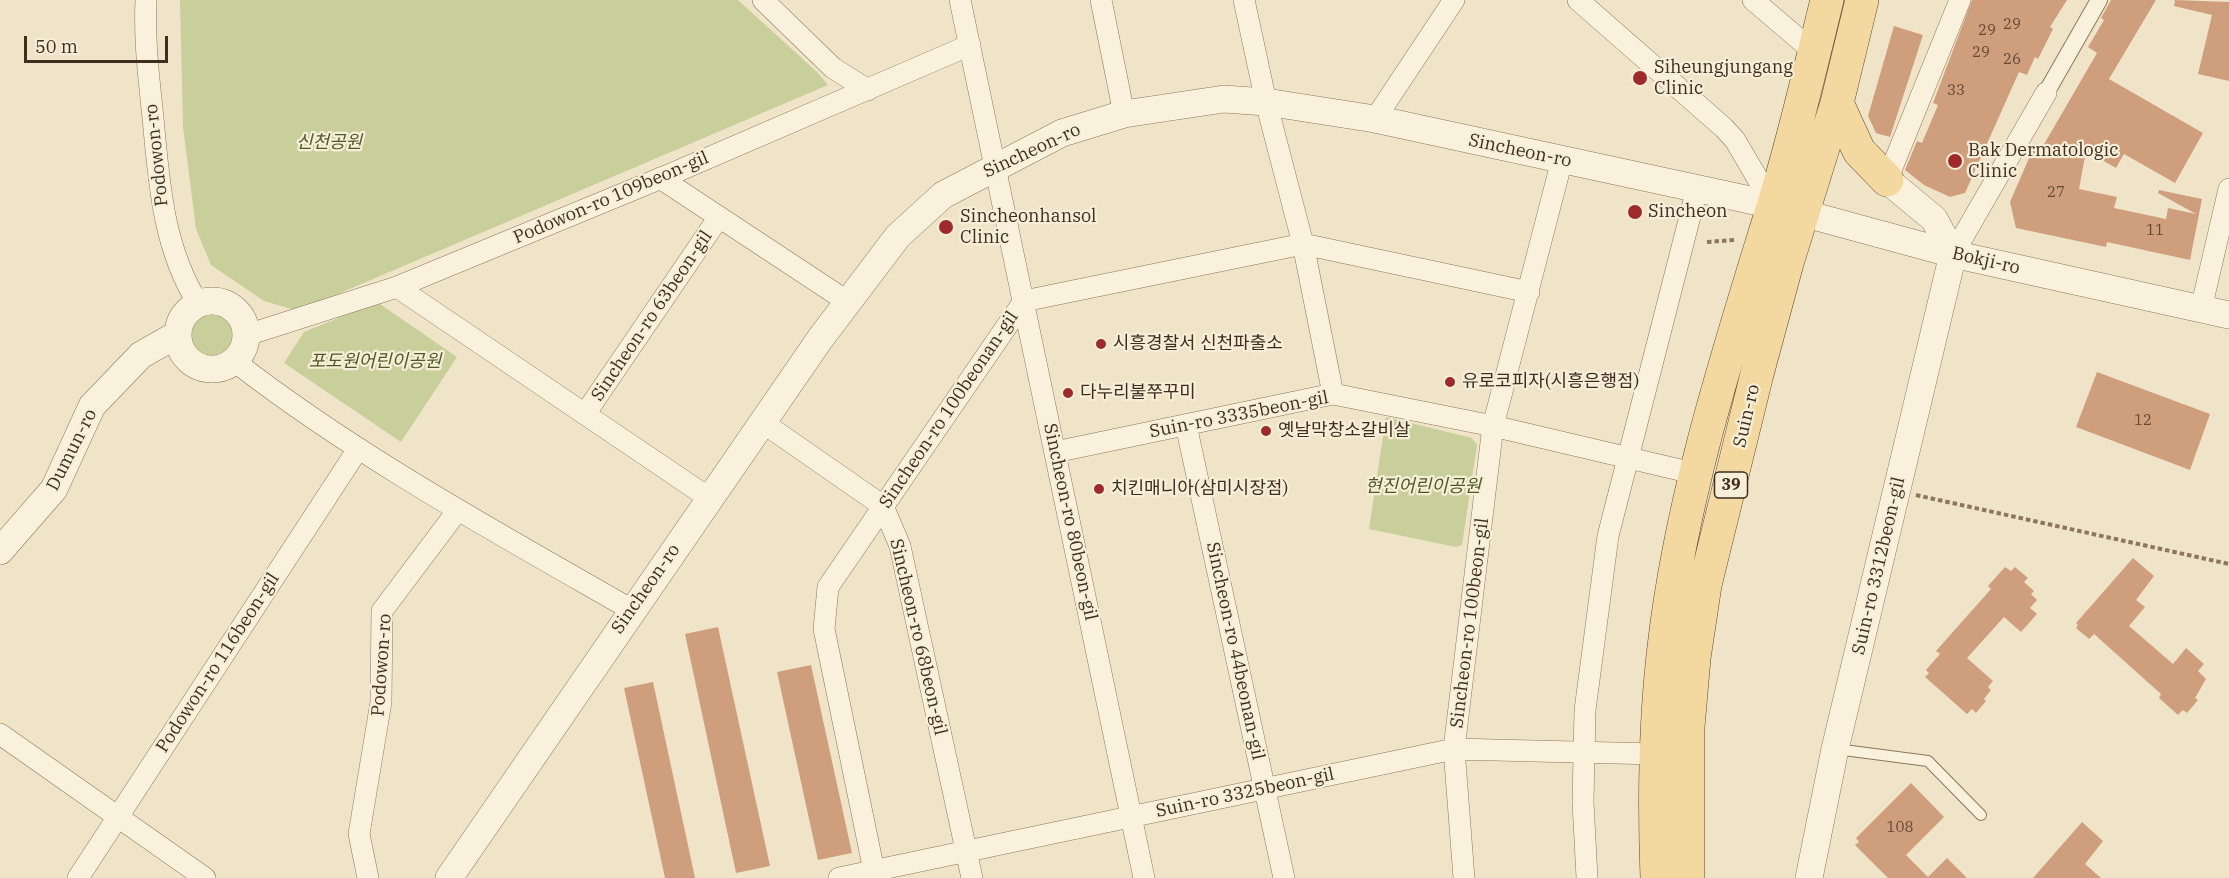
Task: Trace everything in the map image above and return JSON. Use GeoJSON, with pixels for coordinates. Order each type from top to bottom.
{"type":"FeatureCollection","features":[{"type":"Feature","properties":{"kind":"main road","name":"Suin-ro"},"geometry":{"type":"LineString","coordinates":[[1688,878],[1689,728],[1701,604],[1757,374],[1787,263],[1789,209],[1814,52],[1827,0]]}},
{"type":"Feature","properties":{"kind":"main road","name":"Suin-ro"},"geometry":{"type":"LineString","coordinates":[[1657,878],[1656,754],[1664,647],[1679,555],[1697,474],[1750,278],[1789,209],[1837,103],[1862,0]]}},
{"type":"Feature","properties":{"kind":"main road"},"geometry":{"type":"LineString","coordinates":[[1837,103],[1859,151],[1887,180]]}},
{"type":"Feature","properties":{"kind":"street","name":"Podowon-ro"},"geometry":{"type":"LineString","coordinates":[[146,0],[144,32],[163,213],[186,283],[198,303]]}},
{"type":"Feature","properties":{"kind":"street"},"geometry":{"type":"LineString","coordinates":[[763,0],[833,68],[868,90]]}},
{"type":"Feature","properties":{"kind":"street","name":"Sincheon-ro 80beon-gil"},"geometry":{"type":"LineString","coordinates":[[960,0],[1144,878]]}},
{"type":"Feature","properties":{"kind":"street"},"geometry":{"type":"LineString","coordinates":[[1101,0],[1124,114]]}},
{"type":"Feature","properties":{"kind":"street"},"geometry":{"type":"LineString","coordinates":[[1244,0],[1266,102],[1303,244],[1333,394]]}},
{"type":"Feature","properties":{"kind":"street"},"geometry":{"type":"LineString","coordinates":[[1375,119],[1454,0]]}},
{"type":"Feature","properties":{"kind":"street"},"geometry":{"type":"LineString","coordinates":[[1578,0],[1724,129],[1789,209]]}},
{"type":"Feature","properties":{"kind":"street"},"geometry":{"type":"LineString","coordinates":[[1753,0],[1814,52]]}},
{"type":"Feature","properties":{"kind":"street"},"geometry":{"type":"LineString","coordinates":[[1953,254],[1934,219],[1887,180],[1960,0]]}},
{"type":"Feature","properties":{"kind":"street"},"geometry":{"type":"LineString","coordinates":[[1953,254],[2099,0]]}},
{"type":"Feature","properties":{"kind":"street","name":"Podowon-ro 109beon-gil"},"geometry":{"type":"LineString","coordinates":[[247,335],[397,287],[868,90],[969,45]]}},
{"type":"Feature","properties":{"kind":"street","name":"Sincheon-ro"},"geometry":{"type":"LineString","coordinates":[[448,878],[762,422],[848,302],[906,229],[943,195],[1062,133],[1124,114],[1224,99],[1266,102],[1375,119],[1789,209]]}},
{"type":"Feature","properties":{"kind":"street","name":"Sincheon-ro 100beon-gil"},"geometry":{"type":"LineString","coordinates":[[1464,878],[1454,749],[1493,426],[1562,160]]}},
{"type":"Feature","properties":{"kind":"street"},"geometry":{"type":"LineString","coordinates":[[660,178],[848,302]]}},
{"type":"Feature","properties":{"kind":"street"},"geometry":{"type":"LineString","coordinates":[[1587,878],[1583,802],[1586,752],[1585,710],[1590,656],[1608,536],[1697,189]]}},
{"type":"Feature","properties":{"kind":"street"},"geometry":{"type":"LineString","coordinates":[[2201,309],[2229,189]]}},
{"type":"Feature","properties":{"kind":"street","name":"Bokji-ro"},"geometry":{"type":"LineString","coordinates":[[1789,209],[1953,254],[2229,315]]}},
{"type":"Feature","properties":{"kind":"street","name":"Sincheon-ro 63beon-gil"},"geometry":{"type":"LineString","coordinates":[[585,414],[718,217]]}},
{"type":"Feature","properties":{"kind":"street","name":"Sincheon-ro 100beonan-gil"},"geometry":{"type":"LineString","coordinates":[[874,871],[824,629],[828,587],[1024,301],[1303,244],[1529,292]]}},
{"type":"Feature","properties":{"kind":"street","name":"Suin-ro 3312beon-gil"},"geometry":{"type":"LineString","coordinates":[[1809,878],[1835,748],[1953,254]]}},
{"type":"Feature","properties":{"kind":"street","name":"Sincheon-ro 63beon-gil"},"geometry":{"type":"LineString","coordinates":[[397,287],[709,498]]}},
{"type":"Feature","properties":{"kind":"street"},"geometry":{"type":"LineString","coordinates":[[218,300],[235,309],[246,325],[246,345],[234,361],[217,369],[197,366],[183,353],[178,334],[183,315],[198,303],[218,300]]}},
{"type":"Feature","properties":{"kind":"street","name":"Dumun-ro"},"geometry":{"type":"LineString","coordinates":[[0,551],[54,489],[92,406],[141,355],[178,334]]}},
{"type":"Feature","properties":{"kind":"street"},"geometry":{"type":"LineString","coordinates":[[234,361],[280,396],[358,449],[458,510],[632,610]]}},
{"type":"Feature","properties":{"kind":"street","name":"Suin-ro 3335beon-gil"},"geometry":{"type":"LineString","coordinates":[[1055,452],[1333,394],[1493,426],[1697,474]]}},
{"type":"Feature","properties":{"kind":"street"},"geometry":{"type":"LineString","coordinates":[[762,422],[883,506]]}},
{"type":"Feature","properties":{"kind":"street","name":"Sincheon-ro 44beonan-gil"},"geometry":{"type":"LineString","coordinates":[[1186,425],[1284,878]]}},
{"type":"Feature","properties":{"kind":"street","name":"Podowon-ro 116beon-gil"},"geometry":{"type":"LineString","coordinates":[[78,878],[358,449]]}},
{"type":"Feature","properties":{"kind":"street","name":"Sincheon-ro 68beon-gil"},"geometry":{"type":"LineString","coordinates":[[883,506],[900,546],[972,878]]}},
{"type":"Feature","properties":{"kind":"street","name":"Podowon-ro"},"geometry":{"type":"LineString","coordinates":[[368,878],[359,834],[381,702],[382,611],[458,510]]}},
{"type":"Feature","properties":{"kind":"street"},"geometry":{"type":"LineString","coordinates":[[0,734],[205,878]]}},
{"type":"Feature","properties":{"kind":"street","name":"Suin-ro 3325beon-gil"},"geometry":{"type":"LineString","coordinates":[[839,878],[1454,749],[1656,754]]}},
{"type":"Feature","properties":{"kind":"lane"},"geometry":{"type":"LineString","coordinates":[[1835,748],[1928,761],[1982,815]]}},
{"type":"Feature","properties":{"kind":"path"},"geometry":{"type":"LineString","coordinates":[[1707,242],[1734,240]]}},
{"type":"Feature","properties":{"kind":"path"},"geometry":{"type":"LineString","coordinates":[[1914,495],[2229,564]]}},
{"type":"Feature","properties":{"kind":"green space","name":"신천공원"},"geometry":{"type":"Polygon","coordinates":[[[180,0],[738,0],[817,72],[828,85],[298,311],[264,301],[211,265],[196,229],[183,127],[180,0]]]}},
{"type":"Feature","properties":{"kind":"green space","name":"포도원어린이공원"},"geometry":{"type":"Polygon","coordinates":[[[377,302],[457,357],[401,442],[284,363],[304,332],[377,302]]]}},
{"type":"Feature","properties":{"kind":"green space"},"geometry":{"type":"Polygon","coordinates":[[[212,315],[226,321],[232,335],[226,349],[212,355],[198,349],[192,335],[198,321],[212,315]]]}},
{"type":"Feature","properties":{"kind":"green space","name":"현진어린이공원"},"geometry":{"type":"Polygon","coordinates":[[[1386,417],[1472,438],[1477,445],[1462,545],[1456,547],[1369,529],[1386,417]]]}},
{"type":"Feature","properties":{"kind":"building"},"geometry":{"type":"Polygon","coordinates":[[[1972,0],[2067,0],[2050,27],[2053,29],[2038,59],[2035,57],[2027,75],[2019,72],[1965,193],[1950,197],[1924,185],[1905,170],[1917,141],[1922,143],[1938,105],[1933,103],[1972,0]]]}},
{"type":"Feature","properties":{"kind":"building"},"geometry":{"type":"Polygon","coordinates":[[[2111,0],[2156,0],[2109,79],[2203,133],[2175,183],[2124,154],[2116,168],[2086,151],[2079,189],[2117,197],[2114,208],[2166,219],[2168,208],[2196,214],[2158,193],[2159,190],[2202,199],[2190,260],[2107,242],[2106,247],[2016,228],[2010,202],[2035,144],[2043,146],[2097,53],[2088,47],[2104,20],[2101,18],[2111,0]]]}},
{"type":"Feature","properties":{"kind":"building"},"geometry":{"type":"Polygon","coordinates":[[[2175,0],[2229,2],[2229,81],[2198,74],[2212,15],[2174,6],[2175,0]]]}},
{"type":"Feature","properties":{"kind":"building"},"geometry":{"type":"Polygon","coordinates":[[[1894,26],[1923,35],[1890,137],[1876,133],[1868,116],[1894,26]]]}},
{"type":"Feature","properties":{"kind":"building"},"geometry":{"type":"Polygon","coordinates":[[[2097,372],[2210,414],[2190,470],[2076,427],[2097,372]]]}},
{"type":"Feature","properties":{"kind":"building"},"geometry":{"type":"Polygon","coordinates":[[[2133,558],[2154,576],[2136,600],[2145,607],[2129,626],[2173,664],[2186,648],[2204,664],[2198,671],[2206,679],[2195,698],[2198,700],[2187,713],[2183,710],[2178,715],[2159,698],[2161,694],[2094,634],[2089,639],[2076,628],[2078,625],[2076,623],[2133,558]]]}},
{"type":"Feature","properties":{"kind":"building"},"geometry":{"type":"Polygon","coordinates":[[[2005,567],[2011,571],[2015,567],[2028,578],[2024,582],[2034,591],[2031,594],[2037,600],[2030,608],[2037,614],[2021,632],[2004,617],[1967,658],[1993,681],[1988,687],[1991,690],[1984,699],[1986,701],[1976,713],[1972,709],[1967,714],[1925,677],[1929,673],[1926,670],[1940,654],[1936,651],[1991,589],[1988,586],[2005,567]]]}},
{"type":"Feature","properties":{"kind":"building"},"geometry":{"type":"Polygon","coordinates":[[[718,627],[770,866],[736,873],[685,634],[718,627]]]}},
{"type":"Feature","properties":{"kind":"building"},"geometry":{"type":"Polygon","coordinates":[[[811,665],[852,853],[818,860],[777,672],[811,665]]]}},
{"type":"Feature","properties":{"kind":"building"},"geometry":{"type":"Polygon","coordinates":[[[653,682],[695,878],[665,878],[624,688],[653,682]]]}},
{"type":"Feature","properties":{"kind":"building"},"geometry":{"type":"Polygon","coordinates":[[[1911,783],[1944,817],[1906,855],[1928,877],[1947,858],[1967,878],[1888,878],[1855,845],[1859,842],[1856,838],[1911,783]]]}},
{"type":"Feature","properties":{"kind":"building"},"geometry":{"type":"Polygon","coordinates":[[[2082,822],[2103,841],[2085,864],[2101,878],[2033,878],[2082,822]]]}},
{"type":"Feature","properties":{"kind":"place","name":"Siheungjungang Clinic"},"geometry":{"type":"Point","coordinates":[1640,78]}},
{"type":"Feature","properties":{"kind":"place","name":"Bak Dermatologic Clinic"},"geometry":{"type":"Point","coordinates":[1955,161]}},
{"type":"Feature","properties":{"kind":"place","name":"Sincheon"},"geometry":{"type":"Point","coordinates":[1635,212]}},
{"type":"Feature","properties":{"kind":"place","name":"Sincheonhansol Clinic"},"geometry":{"type":"Point","coordinates":[946,227]}},
{"type":"Feature","properties":{"kind":"place","name":"시흥경찰서 신천파출소"},"geometry":{"type":"Point","coordinates":[1101,344]}},
{"type":"Feature","properties":{"kind":"place","name":"유로코피자(시흥은행점)"},"geometry":{"type":"Point","coordinates":[1450,382]}},
{"type":"Feature","properties":{"kind":"place","name":"다누리불쭈꾸미"},"geometry":{"type":"Point","coordinates":[1068,393]}},
{"type":"Feature","properties":{"kind":"place","name":"옛날막창소갈비살"},"geometry":{"type":"Point","coordinates":[1266,431]}},
{"type":"Feature","properties":{"kind":"place","name":"치킨매니아(삼미시장점)"},"geometry":{"type":"Point","coordinates":[1099,489]}}]}
